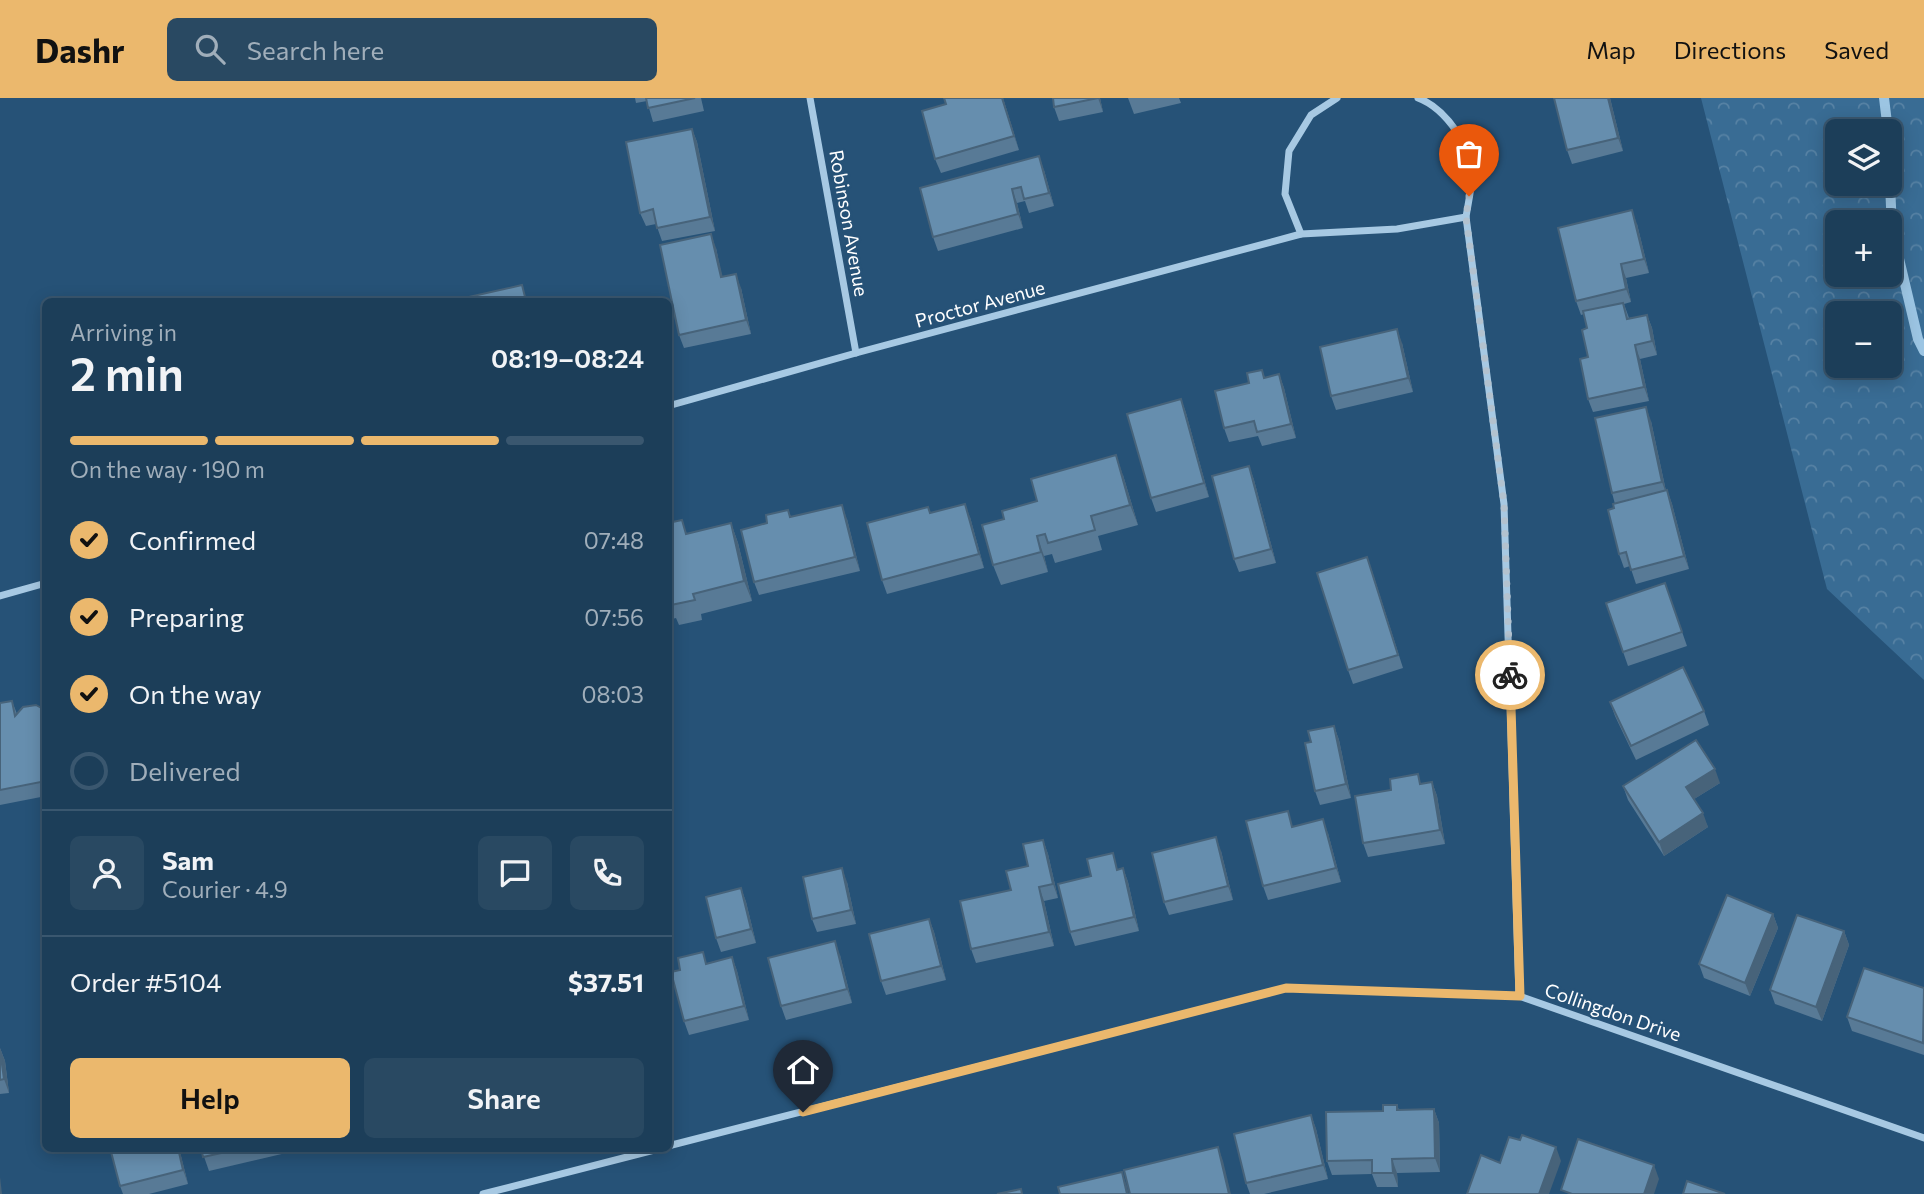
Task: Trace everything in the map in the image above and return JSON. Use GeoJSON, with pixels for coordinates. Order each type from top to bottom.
{"type":"FeatureCollection","features":[{"type":"Feature","properties":{"kind":"street","name":"Robinson Avenue"},"geometry":{"type":"LineString","coordinates":[[810,98],[856,353]]}},
{"type":"Feature","properties":{"kind":"street"},"geometry":{"type":"LineString","coordinates":[[1301,234],[1286,194],[1289,152],[1311,115],[1337,98]]}},
{"type":"Feature","properties":{"kind":"street"},"geometry":{"type":"LineString","coordinates":[[1418,98],[1431,103],[1460,133],[1473,174],[1466,217],[1504,504],[1520,996]]}},
{"type":"Feature","properties":{"kind":"street","name":"Proctor Avenue"},"geometry":{"type":"LineString","coordinates":[[672,406],[856,353],[1301,234],[1397,229],[1466,217]]}},
{"type":"Feature","properties":{"kind":"street"},"geometry":{"type":"LineString","coordinates":[[0,596],[42,584]]}},
{"type":"Feature","properties":{"kind":"street","name":"Collingdon Drive"},"geometry":{"type":"LineString","coordinates":[[672,1145],[1286,988],[1520,996],[1924,1138]]}},
{"type":"Feature","properties":{"kind":"street"},"geometry":{"type":"LineString","coordinates":[[483,1194],[646,1152]]}},
{"type":"Feature","properties":{"kind":"green space"},"geometry":{"type":"Polygon","coordinates":[[[1701,98],[1924,98],[1924,680],[1827,589],[1701,98]]]}},
{"type":"Feature","properties":{"kind":"building"},"geometry":{"type":"Polygon","coordinates":[[[646,98],[695,98],[648,108],[646,98]]]}},
{"type":"Feature","properties":{"kind":"building"},"geometry":{"type":"Polygon","coordinates":[[[944,98],[1002,98],[1014,136],[935,159],[922,111],[946,104],[944,98]]]}},
{"type":"Feature","properties":{"kind":"building"},"geometry":{"type":"Polygon","coordinates":[[[1053,98],[1098,98],[1054,107],[1053,98]]]}},
{"type":"Feature","properties":{"kind":"building"},"geometry":{"type":"Polygon","coordinates":[[[1554,98],[1608,98],[1618,138],[1567,150],[1554,98]]]}},
{"type":"Feature","properties":{"kind":"building"},"geometry":{"type":"Polygon","coordinates":[[[692,129],[710,217],[657,228],[653,209],[640,213],[626,142],[692,129]]]}},
{"type":"Feature","properties":{"kind":"building"},"geometry":{"type":"Polygon","coordinates":[[[1039,156],[1049,193],[1024,199],[1021,187],[1012,189],[1018,214],[933,237],[920,188],[1039,156]]]}},
{"type":"Feature","properties":{"kind":"building"},"geometry":{"type":"Polygon","coordinates":[[[1632,210],[1644,259],[1621,264],[1626,289],[1576,301],[1558,228],[1632,210]]]}},
{"type":"Feature","properties":{"kind":"building"},"geometry":{"type":"Polygon","coordinates":[[[711,234],[721,277],[736,274],[746,320],[679,335],[660,245],[711,234]]]}},
{"type":"Feature","properties":{"kind":"building"},"geometry":{"type":"Polygon","coordinates":[[[522,285],[525,298],[464,298],[522,285]]]}},
{"type":"Feature","properties":{"kind":"building"},"geometry":{"type":"Polygon","coordinates":[[[1623,303],[1627,319],[1647,315],[1652,341],[1635,345],[1644,387],[1588,399],[1580,359],[1588,357],[1582,330],[1587,328],[1583,311],[1623,303]]]}},
{"type":"Feature","properties":{"kind":"building"},"geometry":{"type":"Polygon","coordinates":[[[1397,329],[1408,378],[1331,396],[1320,347],[1397,329]]]}},
{"type":"Feature","properties":{"kind":"building"},"geometry":{"type":"Polygon","coordinates":[[[1262,370],[1264,378],[1279,374],[1291,424],[1257,432],[1254,421],[1224,428],[1215,391],[1249,383],[1247,373],[1262,370]]]}},
{"type":"Feature","properties":{"kind":"building"},"geometry":{"type":"Polygon","coordinates":[[[1181,399],[1204,483],[1151,498],[1127,414],[1181,399]]]}},
{"type":"Feature","properties":{"kind":"building"},"geometry":{"type":"Polygon","coordinates":[[[1646,407],[1662,482],[1612,493],[1595,418],[1646,407]]]}},
{"type":"Feature","properties":{"kind":"building"},"geometry":{"type":"Polygon","coordinates":[[[1116,455],[1130,505],[1091,516],[1095,530],[1048,543],[1045,534],[1037,536],[1041,552],[993,565],[982,525],[1004,519],[1002,511],[1037,501],[1031,479],[1116,455]]]}},
{"type":"Feature","properties":{"kind":"building"},"geometry":{"type":"Polygon","coordinates":[[[1249,466],[1271,549],[1234,559],[1212,476],[1249,466]]]}},
{"type":"Feature","properties":{"kind":"building"},"geometry":{"type":"Polygon","coordinates":[[[1667,490],[1684,556],[1631,570],[1626,552],[1619,554],[1608,510],[1614,508],[1613,504],[1667,490]]]}},
{"type":"Feature","properties":{"kind":"building"},"geometry":{"type":"Polygon","coordinates":[[[965,504],[979,554],[882,580],[867,523],[928,507],[930,513],[965,504]]]}},
{"type":"Feature","properties":{"kind":"building"},"geometry":{"type":"Polygon","coordinates":[[[842,505],[855,557],[754,582],[741,530],[767,523],[766,515],[788,510],[790,517],[842,505]]]}},
{"type":"Feature","properties":{"kind":"building"},"geometry":{"type":"Polygon","coordinates":[[[682,520],[686,534],[731,523],[744,581],[693,594],[695,600],[672,605],[672,522],[682,520]]]}},
{"type":"Feature","properties":{"kind":"building"},"geometry":{"type":"Polygon","coordinates":[[[1367,557],[1398,655],[1348,670],[1317,573],[1367,557]]]}},
{"type":"Feature","properties":{"kind":"building"},"geometry":{"type":"Polygon","coordinates":[[[1665,583],[1682,632],[1623,652],[1606,603],[1665,583]]]}},
{"type":"Feature","properties":{"kind":"building"},"geometry":{"type":"Polygon","coordinates":[[[1683,667],[1704,711],[1631,746],[1610,702],[1683,667]]]}},
{"type":"Feature","properties":{"kind":"building"},"geometry":{"type":"Polygon","coordinates":[[[12,701],[15,716],[23,707],[36,705],[42,708],[42,782],[0,790],[0,703],[12,701]]]}},
{"type":"Feature","properties":{"kind":"building"},"geometry":{"type":"Polygon","coordinates":[[[1334,726],[1346,784],[1315,791],[1305,743],[1311,742],[1308,731],[1334,726]]]}},
{"type":"Feature","properties":{"kind":"building"},"geometry":{"type":"Polygon","coordinates":[[[1696,740],[1715,769],[1686,787],[1703,813],[1659,842],[1623,786],[1696,740]]]}},
{"type":"Feature","properties":{"kind":"building"},"geometry":{"type":"Polygon","coordinates":[[[1418,774],[1420,784],[1432,782],[1440,830],[1363,843],[1355,796],[1391,790],[1390,779],[1418,774]]]}},
{"type":"Feature","properties":{"kind":"building"},"geometry":{"type":"Polygon","coordinates":[[[1288,811],[1292,827],[1323,819],[1336,868],[1263,886],[1246,821],[1288,811]]]}},
{"type":"Feature","properties":{"kind":"building"},"geometry":{"type":"Polygon","coordinates":[[[1216,837],[1228,886],[1164,902],[1152,853],[1216,837]]]}},
{"type":"Feature","properties":{"kind":"building"},"geometry":{"type":"Polygon","coordinates":[[[1043,840],[1053,884],[1039,887],[1049,932],[971,949],[960,901],[1011,890],[1006,871],[1028,866],[1023,844],[1043,840]]]}},
{"type":"Feature","properties":{"kind":"building"},"geometry":{"type":"Polygon","coordinates":[[[1113,853],[1117,870],[1123,868],[1134,917],[1070,932],[1058,884],[1091,876],[1087,859],[1113,853]]]}},
{"type":"Feature","properties":{"kind":"building"},"geometry":{"type":"Polygon","coordinates":[[[842,868],[851,910],[812,919],[803,877],[842,868]]]}},
{"type":"Feature","properties":{"kind":"building"},"geometry":{"type":"Polygon","coordinates":[[[741,888],[751,929],[716,938],[706,897],[741,888]]]}},
{"type":"Feature","properties":{"kind":"building"},"geometry":{"type":"Polygon","coordinates":[[[1727,895],[1773,914],[1745,983],[1699,964],[1727,895]]]}},
{"type":"Feature","properties":{"kind":"building"},"geometry":{"type":"Polygon","coordinates":[[[1797,915],[1844,931],[1816,1007],[1770,990],[1797,915]]]}},
{"type":"Feature","properties":{"kind":"building"},"geometry":{"type":"Polygon","coordinates":[[[929,919],[941,966],[881,981],[869,934],[929,919]]]}},
{"type":"Feature","properties":{"kind":"building"},"geometry":{"type":"Polygon","coordinates":[[[835,941],[847,989],[781,1006],[768,958],[835,941]]]}},
{"type":"Feature","properties":{"kind":"building"},"geometry":{"type":"Polygon","coordinates":[[[703,952],[706,964],[732,957],[744,1006],[684,1021],[672,976],[672,972],[680,970],[678,958],[703,952]]]}},
{"type":"Feature","properties":{"kind":"building"},"geometry":{"type":"Polygon","coordinates":[[[1864,968],[1924,988],[1923,1043],[1847,1017],[1864,968]]]}},
{"type":"Feature","properties":{"kind":"building"},"geometry":{"type":"Polygon","coordinates":[[[0,1050],[4,1079],[0,1080],[0,1050]]]}},
{"type":"Feature","properties":{"kind":"building"},"geometry":{"type":"Polygon","coordinates":[[[1383,1105],[1397,1105],[1397,1110],[1434,1109],[1435,1158],[1392,1159],[1393,1173],[1372,1173],[1372,1160],[1327,1161],[1326,1112],[1383,1111],[1383,1105]]]}},
{"type":"Feature","properties":{"kind":"building"},"geometry":{"type":"Polygon","coordinates":[[[1311,1115],[1323,1165],[1246,1183],[1234,1134],[1311,1115]]]}},
{"type":"Feature","properties":{"kind":"building"},"geometry":{"type":"Polygon","coordinates":[[[1522,1135],[1556,1147],[1539,1194],[1467,1194],[1481,1155],[1500,1163],[1509,1137],[1520,1140],[1522,1135]]]}},
{"type":"Feature","properties":{"kind":"building"},"geometry":{"type":"Polygon","coordinates":[[[1578,1139],[1654,1165],[1644,1194],[1572,1194],[1561,1190],[1578,1139]]]}},
{"type":"Feature","properties":{"kind":"building"},"geometry":{"type":"Polygon","coordinates":[[[1218,1147],[1229,1194],[1130,1194],[1124,1170],[1218,1147]]]}},
{"type":"Feature","properties":{"kind":"building"},"geometry":{"type":"Polygon","coordinates":[[[111,1152],[179,1152],[183,1170],[120,1186],[111,1152]]]}},
{"type":"Feature","properties":{"kind":"building"},"geometry":{"type":"Polygon","coordinates":[[[202,1152],[226,1152],[203,1157],[202,1152]]]}},
{"type":"Feature","properties":{"kind":"building"},"geometry":{"type":"Polygon","coordinates":[[[1122,1172],[1127,1194],[1060,1194],[1058,1187],[1122,1172]]]}},
{"type":"Feature","properties":{"kind":"building"},"geometry":{"type":"Polygon","coordinates":[[[1687,1181],[1725,1194],[1683,1194],[1687,1181]]]}},
{"type":"Feature","properties":{"kind":"building"},"geometry":{"type":"Polygon","coordinates":[[[1021,1189],[1022,1194],[997,1194],[1021,1189]]]}},
{"type":"Feature","properties":{"kind":"waterway"},"geometry":{"type":"LineString","coordinates":[[1884,98],[1887,119]]}},
{"type":"Feature","properties":{"kind":"waterway"},"geometry":{"type":"LineString","coordinates":[[1891,196],[1892,229],[1918,339],[1924,351]]}},
{"type":"Feature","properties":{"kind":"way so far"},"geometry":{"type":"LineString","coordinates":[[1469,196],[1466,217],[1504,504],[1510,675]]}},
{"type":"Feature","properties":{"kind":"route"},"geometry":{"type":"LineString","coordinates":[[803,1112],[1286,988],[1520,996],[1510,675]]}}]}
